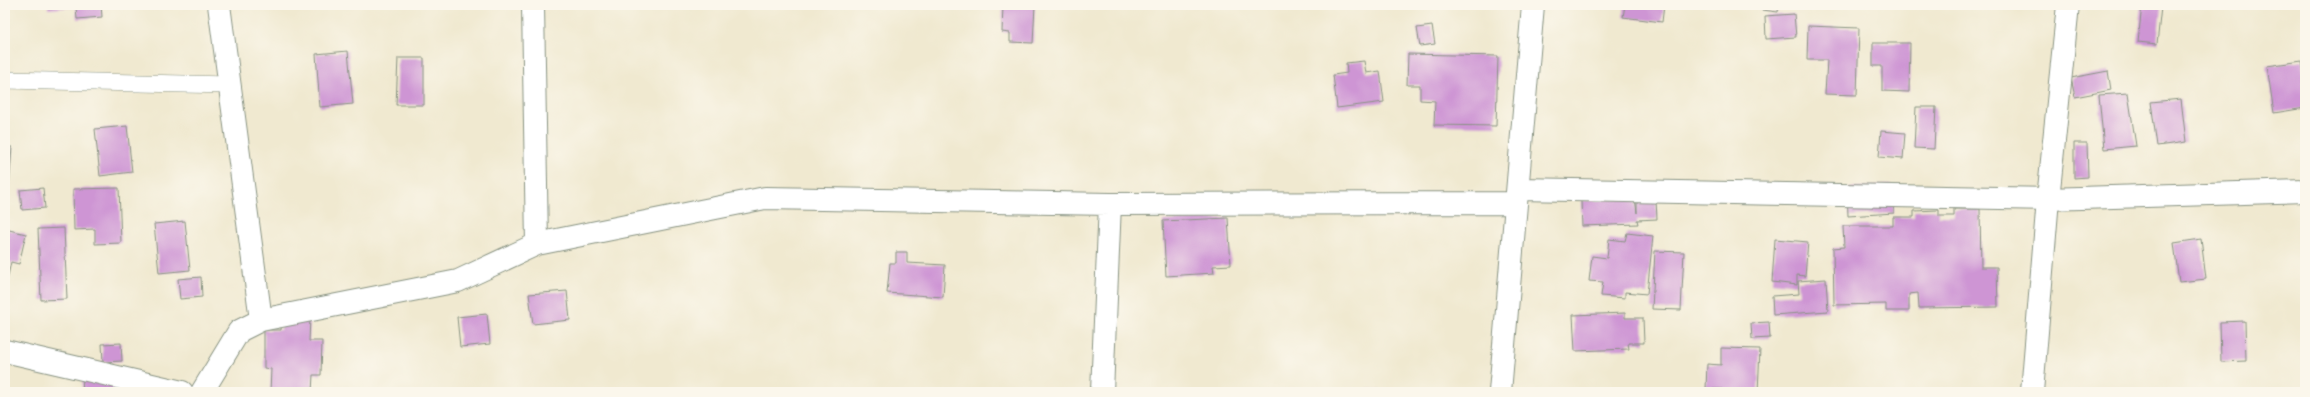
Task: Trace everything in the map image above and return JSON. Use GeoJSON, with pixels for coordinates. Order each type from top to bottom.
{"type":"FeatureCollection","features":[{"type":"Feature","properties":{"kind":"street"},"geometry":{"type":"LineString","coordinates":[[219,5],[261,320]]}},
{"type":"Feature","properties":{"kind":"street"},"geometry":{"type":"LineString","coordinates":[[533,5],[537,244]]}},
{"type":"Feature","properties":{"kind":"street"},"geometry":{"type":"LineString","coordinates":[[1500,392],[1533,5]]}},
{"type":"Feature","properties":{"kind":"street"},"geometry":{"type":"LineString","coordinates":[[2032,392],[2048,199],[2068,5]]}},
{"type":"Feature","properties":{"kind":"street"},"geometry":{"type":"LineString","coordinates":[[202,392],[239,331],[261,320],[458,281],[537,244],[765,198],[1110,204],[1517,196],[2048,199],[2305,191]]}},
{"type":"Feature","properties":{"kind":"street"},"geometry":{"type":"LineString","coordinates":[[1102,392],[1110,204]]}},
{"type":"Feature","properties":{"kind":"street"},"geometry":{"type":"LineString","coordinates":[[5,351],[182,392]]}},
{"type":"Feature","properties":{"kind":"lane"},"geometry":{"type":"LineString","coordinates":[[5,80],[229,85]]}},
{"type":"Feature","properties":{"kind":"building"},"geometry":{"type":"Polygon","coordinates":[[[48,5],[101,5],[102,17],[77,19],[76,7],[48,9],[48,5]]]}},
{"type":"Feature","properties":{"kind":"building"},"geometry":{"type":"Polygon","coordinates":[[[1003,5],[1035,5],[1033,43],[1010,42],[1010,33],[1002,32],[1003,5]]]}},
{"type":"Feature","properties":{"kind":"building"},"geometry":{"type":"Polygon","coordinates":[[[1625,5],[1664,5],[1662,22],[1623,17],[1625,5]]]}},
{"type":"Feature","properties":{"kind":"building"},"geometry":{"type":"Polygon","coordinates":[[[1763,5],[1779,5],[1778,12],[1762,10],[1763,5]]]}},
{"type":"Feature","properties":{"kind":"building"},"geometry":{"type":"Polygon","coordinates":[[[2142,5],[2161,7],[2157,44],[2138,42],[2142,5]]]}},
{"type":"Feature","properties":{"kind":"building"},"geometry":{"type":"Polygon","coordinates":[[[1794,14],[1796,37],[1766,39],[1765,16],[1794,14]]]}},
{"type":"Feature","properties":{"kind":"building"},"geometry":{"type":"Polygon","coordinates":[[[1432,26],[1435,44],[1420,46],[1417,28],[1432,26]]]}},
{"type":"Feature","properties":{"kind":"building"},"geometry":{"type":"Polygon","coordinates":[[[1808,26],[1859,28],[1857,95],[1825,94],[1827,60],[1807,60],[1808,26]]]}},
{"type":"Feature","properties":{"kind":"building"},"geometry":{"type":"Polygon","coordinates":[[[1873,43],[1910,43],[1909,92],[1882,91],[1882,66],[1873,66],[1873,43]]]}},
{"type":"Feature","properties":{"kind":"building"},"geometry":{"type":"Polygon","coordinates":[[[348,51],[353,104],[320,107],[316,54],[348,51]]]}},
{"type":"Feature","properties":{"kind":"building"},"geometry":{"type":"Polygon","coordinates":[[[1408,54],[1498,56],[1496,126],[1434,125],[1435,101],[1420,100],[1420,85],[1407,85],[1408,54]]]}},
{"type":"Feature","properties":{"kind":"building"},"geometry":{"type":"Polygon","coordinates":[[[398,58],[424,58],[424,105],[396,105],[398,58]]]}},
{"type":"Feature","properties":{"kind":"building"},"geometry":{"type":"Polygon","coordinates":[[[1364,61],[1366,73],[1380,71],[1384,102],[1337,108],[1333,75],[1347,73],[1346,63],[1364,61]]]}},
{"type":"Feature","properties":{"kind":"building"},"geometry":{"type":"Polygon","coordinates":[[[2302,61],[2305,81],[2305,108],[2274,113],[2267,66],[2302,61]]]}},
{"type":"Feature","properties":{"kind":"building"},"geometry":{"type":"Polygon","coordinates":[[[2108,71],[2111,90],[2075,97],[2071,78],[2108,71]]]}},
{"type":"Feature","properties":{"kind":"building"},"geometry":{"type":"Polygon","coordinates":[[[2128,93],[2136,146],[2104,149],[2099,95],[2128,93]]]}},
{"type":"Feature","properties":{"kind":"building"},"geometry":{"type":"Polygon","coordinates":[[[2181,99],[2186,142],[2157,146],[2151,102],[2181,99]]]}},
{"type":"Feature","properties":{"kind":"building"},"geometry":{"type":"Polygon","coordinates":[[[1916,107],[1936,107],[1934,149],[1914,148],[1916,107]]]}},
{"type":"Feature","properties":{"kind":"building"},"geometry":{"type":"Polygon","coordinates":[[[127,126],[132,172],[100,176],[95,129],[127,126]]]}},
{"type":"Feature","properties":{"kind":"building"},"geometry":{"type":"Polygon","coordinates":[[[1881,131],[1905,133],[1903,159],[1879,157],[1881,131]]]}},
{"type":"Feature","properties":{"kind":"building"},"geometry":{"type":"Polygon","coordinates":[[[2074,143],[2087,143],[2088,177],[2074,178],[2074,143]]]}},
{"type":"Feature","properties":{"kind":"building"},"geometry":{"type":"Polygon","coordinates":[[[5,147],[12,147],[9,188],[5,188],[5,147]]]}},
{"type":"Feature","properties":{"kind":"building"},"geometry":{"type":"Polygon","coordinates":[[[1892,185],[1894,213],[1848,216],[1847,188],[1892,185]]]}},
{"type":"Feature","properties":{"kind":"building"},"geometry":{"type":"Polygon","coordinates":[[[43,188],[45,208],[22,210],[20,190],[43,188]]]}},
{"type":"Feature","properties":{"kind":"building"},"geometry":{"type":"Polygon","coordinates":[[[119,188],[121,243],[95,244],[95,229],[74,230],[73,189],[119,188]]]}},
{"type":"Feature","properties":{"kind":"building"},"geometry":{"type":"Polygon","coordinates":[[[1635,198],[1637,213],[1637,201],[1656,200],[1657,219],[1637,220],[1638,224],[1582,226],[1581,201],[1635,198]]]}},
{"type":"Feature","properties":{"kind":"building"},"geometry":{"type":"Polygon","coordinates":[[[1954,209],[1980,209],[1981,267],[1997,267],[1998,307],[1919,308],[1918,293],[1909,294],[1909,311],[1886,311],[1886,304],[1834,305],[1833,248],[1844,247],[1843,226],[1893,226],[1893,217],[1914,217],[1914,211],[1939,210],[1939,216],[1954,216],[1954,209]]]}},
{"type":"Feature","properties":{"kind":"building"},"geometry":{"type":"Polygon","coordinates":[[[1228,218],[1231,265],[1213,266],[1214,273],[1166,276],[1163,221],[1228,218]]]}},
{"type":"Feature","properties":{"kind":"building"},"geometry":{"type":"Polygon","coordinates":[[[185,221],[190,270],[159,273],[154,224],[185,221]]]}},
{"type":"Feature","properties":{"kind":"building"},"geometry":{"type":"Polygon","coordinates":[[[64,228],[67,299],[41,300],[38,229],[64,228]]]}},
{"type":"Feature","properties":{"kind":"building"},"geometry":{"type":"Polygon","coordinates":[[[5,229],[26,234],[19,264],[11,262],[6,285],[5,229]]]}},
{"type":"Feature","properties":{"kind":"building"},"geometry":{"type":"Polygon","coordinates":[[[1627,233],[1653,236],[1647,294],[1625,292],[1625,298],[1601,296],[1603,282],[1589,281],[1592,256],[1607,258],[1609,239],[1625,241],[1627,233]]]}},
{"type":"Feature","properties":{"kind":"building"},"geometry":{"type":"Polygon","coordinates":[[[1775,239],[1808,242],[1805,276],[1797,275],[1797,285],[1772,282],[1775,239]]]}},
{"type":"Feature","properties":{"kind":"building"},"geometry":{"type":"Polygon","coordinates":[[[2201,239],[2206,279],[2179,282],[2174,243],[2201,239]]]}},
{"type":"Feature","properties":{"kind":"building"},"geometry":{"type":"Polygon","coordinates":[[[1655,251],[1684,252],[1681,310],[1652,309],[1655,251]]]}},
{"type":"Feature","properties":{"kind":"building"},"geometry":{"type":"Polygon","coordinates":[[[896,252],[907,252],[907,263],[945,265],[943,297],[887,293],[890,263],[896,263],[896,252]]]}},
{"type":"Feature","properties":{"kind":"building"},"geometry":{"type":"Polygon","coordinates":[[[201,277],[202,297],[180,299],[178,279],[201,277]]]}},
{"type":"Feature","properties":{"kind":"building"},"geometry":{"type":"Polygon","coordinates":[[[1826,279],[1828,311],[1773,315],[1772,296],[1799,294],[1798,281],[1826,279]]]}},
{"type":"Feature","properties":{"kind":"building"},"geometry":{"type":"Polygon","coordinates":[[[567,291],[570,320],[533,324],[529,294],[567,291]]]}},
{"type":"Feature","properties":{"kind":"building"},"geometry":{"type":"Polygon","coordinates":[[[1625,313],[1625,318],[1643,318],[1644,343],[1628,343],[1629,349],[1575,351],[1573,315],[1625,313]]]}},
{"type":"Feature","properties":{"kind":"building"},"geometry":{"type":"Polygon","coordinates":[[[487,314],[490,344],[460,347],[457,317],[487,314]]]}},
{"type":"Feature","properties":{"kind":"building"},"geometry":{"type":"Polygon","coordinates":[[[282,317],[310,318],[309,341],[322,341],[321,375],[313,375],[312,392],[270,392],[271,369],[264,368],[264,330],[281,330],[282,317]]]}},
{"type":"Feature","properties":{"kind":"building"},"geometry":{"type":"Polygon","coordinates":[[[2245,321],[2246,361],[2221,362],[2220,322],[2245,321]]]}},
{"type":"Feature","properties":{"kind":"building"},"geometry":{"type":"Polygon","coordinates":[[[1769,322],[1770,338],[1752,339],[1751,323],[1769,322]]]}},
{"type":"Feature","properties":{"kind":"building"},"geometry":{"type":"Polygon","coordinates":[[[121,343],[122,361],[103,362],[102,344],[121,343]]]}},
{"type":"Feature","properties":{"kind":"building"},"geometry":{"type":"Polygon","coordinates":[[[1721,348],[1760,349],[1758,392],[1722,392],[1722,389],[1706,389],[1707,364],[1721,365],[1721,348]]]}},
{"type":"Feature","properties":{"kind":"building"},"geometry":{"type":"Polygon","coordinates":[[[83,378],[119,382],[118,392],[82,392],[83,378]]]}},
{"type":"Feature","properties":{"kind":"building"},"geometry":{"type":"Polygon","coordinates":[[[1368,389],[1389,391],[1389,392],[1368,392],[1368,389]]]}}]}
